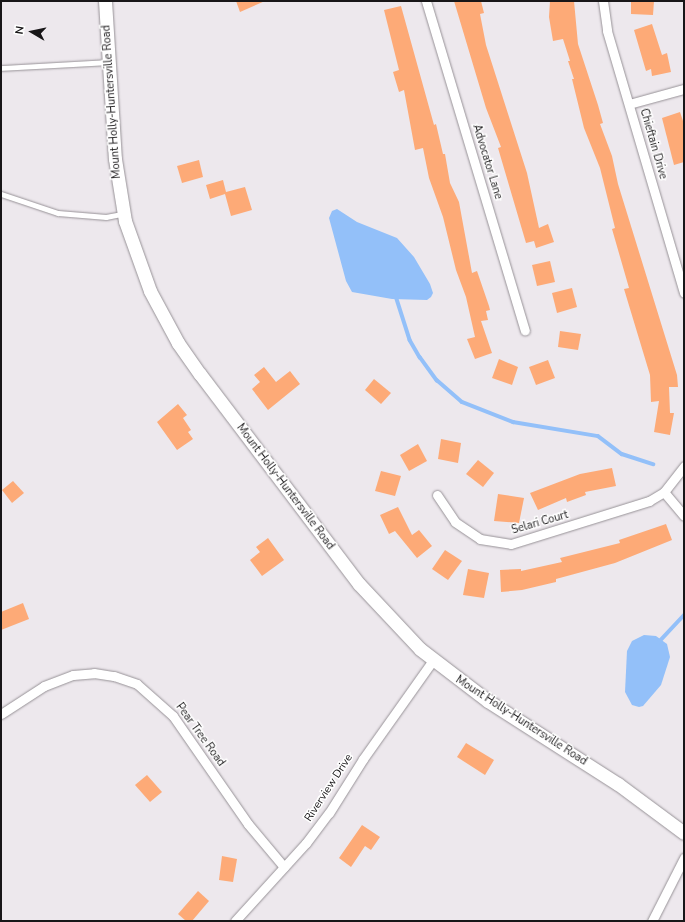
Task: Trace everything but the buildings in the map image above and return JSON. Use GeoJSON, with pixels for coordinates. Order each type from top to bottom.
{"type":"FeatureCollection","features":[{"type":"Feature","properties":{"kind":"main road","name":"Mount Holly-Huntersville Road"},"geometry":{"type":"LineString","coordinates":[[105,1],[114,159],[124,213],[132,247],[150,291],[178,343],[359,584],[382,611],[433,660],[488,701],[658,811],[684,833]]}},
{"type":"Feature","properties":{"kind":"street","name":"Advocator Lane"},"geometry":{"type":"LineString","coordinates":[[426,1],[525,330]]}},
{"type":"Feature","properties":{"kind":"street","name":"Chieftain Drive"},"geometry":{"type":"LineString","coordinates":[[603,1],[607,31],[684,293]]}},
{"type":"Feature","properties":{"kind":"street"},"geometry":{"type":"LineString","coordinates":[[629,104],[684,88]]}},
{"type":"Feature","properties":{"kind":"street"},"geometry":{"type":"LineString","coordinates":[[684,466],[664,492],[684,516]]}},
{"type":"Feature","properties":{"kind":"street","name":"Selari Court"},"geometry":{"type":"LineString","coordinates":[[437,495],[455,522],[480,539],[511,544],[640,505],[664,492]]}},
{"type":"Feature","properties":{"kind":"street","name":"Riverview Drive"},"geometry":{"type":"LineString","coordinates":[[235,921],[284,867],[329,813],[363,759],[433,660]]}},
{"type":"Feature","properties":{"kind":"street","name":"Pear Tree Road"},"geometry":{"type":"LineString","coordinates":[[1,714],[44,686],[73,675],[94,673],[114,676],[137,684],[173,716],[248,824],[284,867]]}},
{"type":"Feature","properties":{"kind":"street"},"geometry":{"type":"LineString","coordinates":[[652,921],[684,858]]}},
{"type":"Feature","properties":{"kind":"lane"},"geometry":{"type":"LineString","coordinates":[[1,68],[84,66],[108,62]]}},
{"type":"Feature","properties":{"kind":"lane"},"geometry":{"type":"LineString","coordinates":[[1,194],[58,213],[106,217],[124,213]]}},
{"type":"Feature","properties":{"kind":"water"},"geometry":{"type":"Polygon","coordinates":[[[337,209],[357,222],[397,238],[414,257],[430,284],[433,293],[431,297],[427,300],[392,299],[352,292],[346,281],[329,218],[332,211],[337,209]]]}},
{"type":"Feature","properties":{"kind":"water"},"geometry":{"type":"Polygon","coordinates":[[[644,635],[656,636],[667,644],[670,657],[661,685],[643,706],[639,707],[632,705],[625,692],[627,651],[632,641],[644,635]]]}},
{"type":"Feature","properties":{"kind":"waterway"},"geometry":{"type":"LineString","coordinates":[[396,296],[410,340],[420,357],[437,380],[462,402],[513,422],[598,436],[622,454],[653,464]]}},
{"type":"Feature","properties":{"kind":"waterway"},"geometry":{"type":"LineString","coordinates":[[658,643],[684,615]]}}]}
